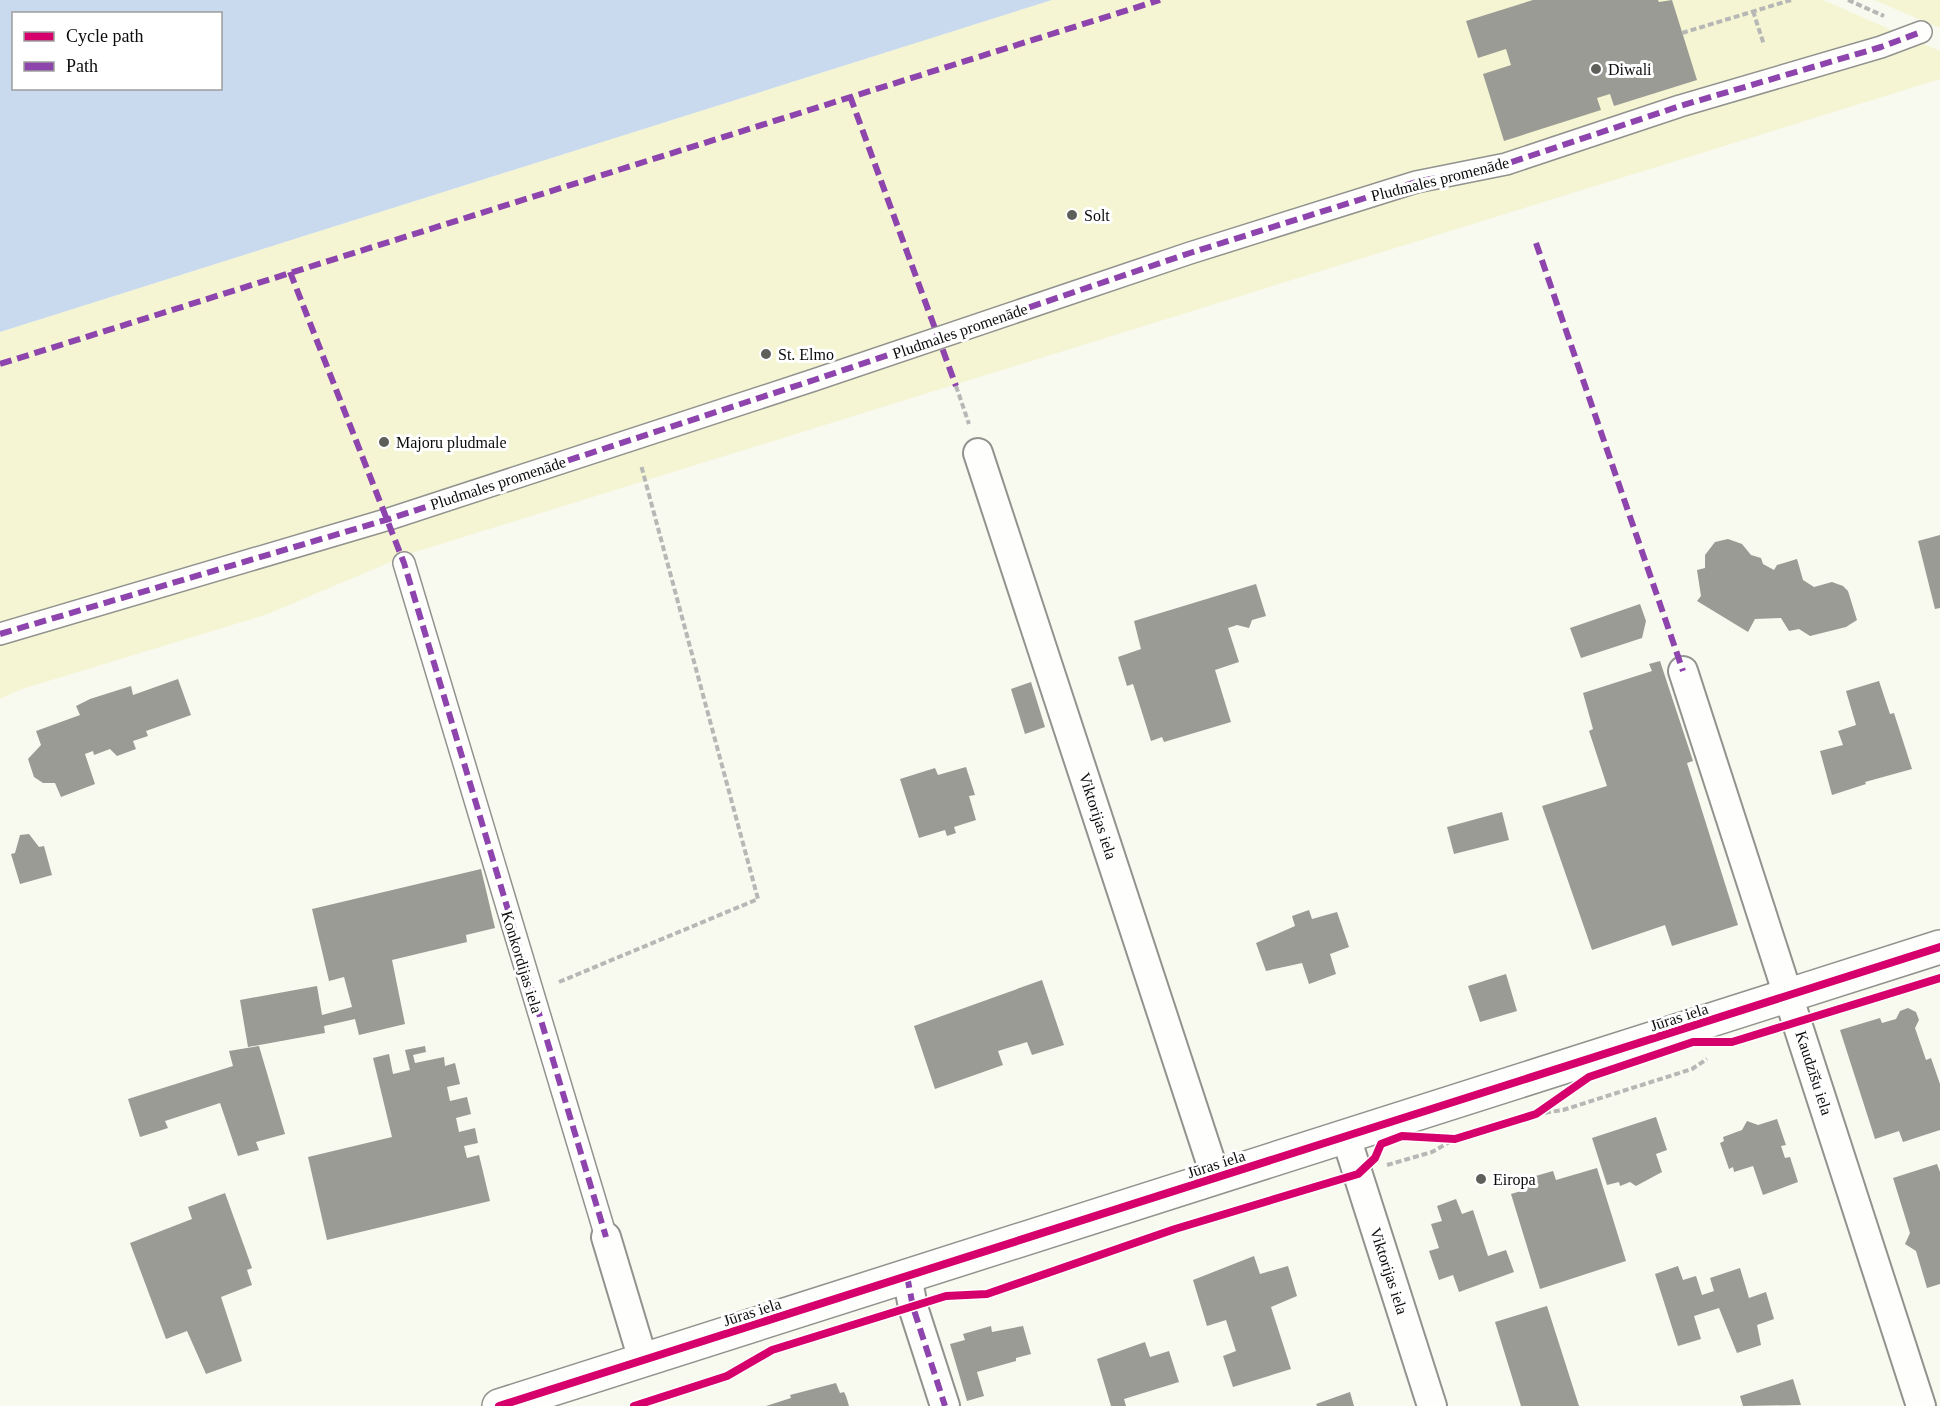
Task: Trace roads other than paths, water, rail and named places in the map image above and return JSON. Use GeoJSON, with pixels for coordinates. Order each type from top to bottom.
{"type":"FeatureCollection","features":[{"type":"Feature","properties":{"kind":"street","name":"Pludmales promenāde"},"geometry":{"type":"LineString","coordinates":[[0,634],[388,519],[824,377],[1201,249],[1416,182],[1506,164],[1569,141],[1921,32]]}},
{"type":"Feature","properties":{"kind":"street","name":"Viktorijas iela"},"geometry":{"type":"LineString","coordinates":[[978,453],[1216,1178]]}},
{"type":"Feature","properties":{"kind":"street","name":"Konkordijas iela"},"geometry":{"type":"LineString","coordinates":[[404,563],[643,1360]]}},
{"type":"Feature","properties":{"kind":"street","name":"Kaudzīšu iela"},"geometry":{"type":"LineString","coordinates":[[1683,671],[1921,1406]]}},
{"type":"Feature","properties":{"kind":"street","name":"Jūras iela"},"geometry":{"type":"LineString","coordinates":[[499,1406],[1940,947]]}},
{"type":"Feature","properties":{"kind":"street","name":"Viktorijas iela"},"geometry":{"type":"LineString","coordinates":[[1346,1137],[1432,1406]]}},
{"type":"Feature","properties":{"kind":"street"},"geometry":{"type":"LineString","coordinates":[[907,1276],[913,1307],[945,1406]]}},
{"type":"Feature","properties":{"kind":"water"},"geometry":{"type":"Polygon","coordinates":[[[0,0],[1052,0],[0,332],[0,0]]]}},
{"type":"Feature","properties":{"kind":"place","name":"Diwali"},"geometry":{"type":"Point","coordinates":[1596,69]}},
{"type":"Feature","properties":{"kind":"place","name":"Solt"},"geometry":{"type":"Point","coordinates":[1072,215]}},
{"type":"Feature","properties":{"kind":"place","name":"St. Elmo"},"geometry":{"type":"Point","coordinates":[766,354]}},
{"type":"Feature","properties":{"kind":"place","name":"Majoru pludmale"},"geometry":{"type":"Point","coordinates":[384,442]}},
{"type":"Feature","properties":{"kind":"place","name":"Eiropa"},"geometry":{"type":"Point","coordinates":[1481,1179]}}]}
